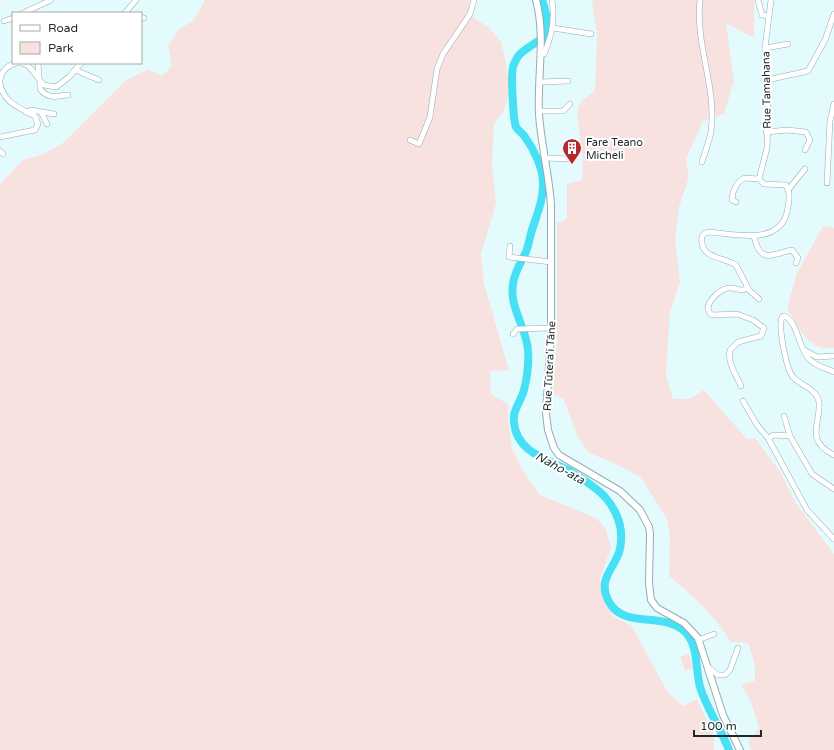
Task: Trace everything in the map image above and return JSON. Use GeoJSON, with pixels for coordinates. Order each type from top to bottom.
{"type":"FeatureCollection","features":[{"type":"Feature","properties":{"kind":"street"},"geometry":{"type":"LineString","coordinates":[[25,12],[51,0]]}},
{"type":"Feature","properties":{"kind":"street"},"geometry":{"type":"LineString","coordinates":[[128,12],[136,0]]}},
{"type":"Feature","properties":{"kind":"street"},"geometry":{"type":"LineString","coordinates":[[410,140],[414,143],[421,143],[424,128],[430,117],[437,69],[443,54],[470,14],[474,0]]}},
{"type":"Feature","properties":{"kind":"street","name":"Rue Tūtera'i Tāne"},"geometry":{"type":"LineString","coordinates":[[536,0],[540,29],[540,138],[550,185],[551,328],[546,413],[548,430],[554,448],[559,455],[620,491],[640,510],[650,534],[649,583],[651,600],[656,608],[691,629],[698,640],[723,715],[740,750]]}},
{"type":"Feature","properties":{"kind":"street"},"geometry":{"type":"LineString","coordinates":[[540,55],[544,54],[553,28],[554,13],[552,0]]}},
{"type":"Feature","properties":{"kind":"street"},"geometry":{"type":"LineString","coordinates":[[700,0],[700,32],[709,83],[711,124],[710,138],[702,162]]}},
{"type":"Feature","properties":{"kind":"street"},"geometry":{"type":"LineString","coordinates":[[758,0],[762,15],[768,16]]}},
{"type":"Feature","properties":{"kind":"street","name":"Rue Tamahana"},"geometry":{"type":"LineString","coordinates":[[759,179],[767,148],[767,80],[764,48],[771,0]]}},
{"type":"Feature","properties":{"kind":"street"},"geometry":{"type":"LineString","coordinates":[[767,80],[808,71],[825,40],[834,14]]}},
{"type":"Feature","properties":{"kind":"street"},"geometry":{"type":"LineString","coordinates":[[4,21],[12,18]]}},
{"type":"Feature","properties":{"kind":"street"},"geometry":{"type":"LineString","coordinates":[[553,28],[591,34]]}},
{"type":"Feature","properties":{"kind":"street"},"geometry":{"type":"LineString","coordinates":[[764,48],[788,44]]}},
{"type":"Feature","properties":{"kind":"street"},"geometry":{"type":"LineString","coordinates":[[0,79],[8,67],[16,64]]}},
{"type":"Feature","properties":{"kind":"street"},"geometry":{"type":"LineString","coordinates":[[22,64],[29,66],[40,80],[48,87],[56,87],[80,64]]}},
{"type":"Feature","properties":{"kind":"street"},"geometry":{"type":"LineString","coordinates":[[38,64],[40,89],[46,95],[56,98],[68,95]]}},
{"type":"Feature","properties":{"kind":"street"},"geometry":{"type":"LineString","coordinates":[[75,70],[99,80]]}},
{"type":"Feature","properties":{"kind":"street"},"geometry":{"type":"LineString","coordinates":[[540,82],[568,81]]}},
{"type":"Feature","properties":{"kind":"street"},"geometry":{"type":"LineString","coordinates":[[0,83],[3,93],[10,102],[37,118],[38,124],[37,128],[27,132],[0,137]]}},
{"type":"Feature","properties":{"kind":"street"},"geometry":{"type":"LineString","coordinates":[[539,111],[563,111],[570,104]]}},
{"type":"Feature","properties":{"kind":"street"},"geometry":{"type":"LineString","coordinates":[[827,183],[830,121],[834,104]]}},
{"type":"Feature","properties":{"kind":"street"},"geometry":{"type":"LineString","coordinates":[[26,112],[30,110],[54,114]]}},
{"type":"Feature","properties":{"kind":"street"},"geometry":{"type":"LineString","coordinates":[[41,112],[47,124]]}},
{"type":"Feature","properties":{"kind":"street"},"geometry":{"type":"LineString","coordinates":[[766,132],[787,130],[806,132],[810,138],[805,150]]}},
{"type":"Feature","properties":{"kind":"street"},"geometry":{"type":"LineString","coordinates":[[0,131],[8,135]]}},
{"type":"Feature","properties":{"kind":"street"},"geometry":{"type":"LineString","coordinates":[[829,147],[834,151]]}},
{"type":"Feature","properties":{"kind":"street"},"geometry":{"type":"LineString","coordinates":[[545,158],[569,159]]}},
{"type":"Feature","properties":{"kind":"street"},"geometry":{"type":"LineString","coordinates":[[788,190],[805,169]]}},
{"type":"Feature","properties":{"kind":"street"},"geometry":{"type":"LineString","coordinates":[[736,202],[732,200],[732,196],[740,181],[747,177],[759,179],[764,184],[786,185],[788,190],[789,204],[784,221],[765,234],[754,236],[710,232],[704,233],[702,237],[702,246],[705,252],[712,256],[736,264],[748,288],[759,299]]}},
{"type":"Feature","properties":{"kind":"street"},"geometry":{"type":"LineString","coordinates":[[754,236],[759,251],[771,256],[792,250],[797,255],[796,263]]}},
{"type":"Feature","properties":{"kind":"street"},"geometry":{"type":"LineString","coordinates":[[510,246],[509,257],[551,262]]}},
{"type":"Feature","properties":{"kind":"street"},"geometry":{"type":"LineString","coordinates":[[741,386],[732,367],[729,351],[732,346],[738,342],[761,336],[764,332],[764,328],[753,320],[737,314],[712,315],[709,313],[708,307],[712,299],[724,289],[731,288],[743,290],[748,288]]}},
{"type":"Feature","properties":{"kind":"street"},"geometry":{"type":"LineString","coordinates":[[834,372],[814,363],[809,359],[790,319],[784,316],[782,317],[784,348],[789,371],[800,383],[818,397],[819,403],[815,433],[824,449],[834,455]]}},
{"type":"Feature","properties":{"kind":"street"},"geometry":{"type":"LineString","coordinates":[[513,334],[517,329],[551,328]]}},
{"type":"Feature","properties":{"kind":"street"},"geometry":{"type":"LineString","coordinates":[[804,350],[817,357],[834,356]]}},
{"type":"Feature","properties":{"kind":"street"},"geometry":{"type":"LineString","coordinates":[[743,401],[757,425],[768,438],[807,510],[834,539]]}},
{"type":"Feature","properties":{"kind":"street"},"geometry":{"type":"LineString","coordinates":[[784,416],[790,436],[812,474],[834,488]]}},
{"type":"Feature","properties":{"kind":"street"},"geometry":{"type":"LineString","coordinates":[[768,438],[774,435],[790,436]]}},
{"type":"Feature","properties":{"kind":"street"},"geometry":{"type":"LineString","coordinates":[[698,640],[714,634]]}},
{"type":"Feature","properties":{"kind":"street"},"geometry":{"type":"LineString","coordinates":[[708,667],[718,675],[725,675],[730,670],[738,648]]}},
{"type":"Feature","properties":{"kind":"green space"},"geometry":{"type":"Polygon","coordinates":[[[205,0],[469,0],[470,15],[489,28],[501,42],[506,62],[510,92],[503,113],[494,124],[492,164],[496,203],[481,254],[484,284],[509,370],[490,371],[491,394],[508,404],[508,421],[512,448],[526,476],[540,495],[596,518],[606,529],[611,548],[600,578],[603,598],[614,617],[631,625],[667,691],[683,706],[697,699],[714,736],[714,750],[0,750],[0,184],[24,159],[39,156],[63,143],[125,81],[148,69],[162,76],[172,66],[168,47],[179,29],[193,21],[205,0]]]}},
{"type":"Feature","properties":{"kind":"green space"},"geometry":{"type":"Polygon","coordinates":[[[592,0],[754,0],[754,38],[726,23],[734,81],[724,114],[703,121],[686,159],[689,177],[679,207],[675,239],[680,282],[670,312],[666,375],[673,399],[689,399],[704,390],[747,439],[755,438],[781,473],[795,502],[834,554],[834,750],[751,750],[748,742],[759,728],[751,702],[741,684],[755,681],[755,665],[748,643],[731,642],[718,623],[695,598],[669,576],[670,538],[667,519],[641,478],[616,464],[589,453],[578,437],[563,398],[553,394],[557,339],[557,223],[567,219],[567,184],[582,180],[583,162],[577,114],[580,103],[595,90],[597,35],[592,0]]]}},
{"type":"Feature","properties":{"kind":"green space"},"geometry":{"type":"Polygon","coordinates":[[[823,226],[834,228],[834,348],[817,346],[811,342],[800,329],[787,308],[797,273],[823,226]]]}},
{"type":"Feature","properties":{"kind":"green space"},"geometry":{"type":"Polygon","coordinates":[[[689,654],[694,668],[685,671],[680,657],[689,654]]]}},
{"type":"Feature","properties":{"kind":"waterway","name":"Naho-ata"},"geometry":{"type":"LineString","coordinates":[[542,0],[547,19],[546,33],[544,37],[519,55],[512,71],[513,107],[516,127],[531,146],[539,163],[543,181],[543,193],[539,210],[526,252],[516,272],[512,293],[516,310],[525,334],[528,356],[528,371],[524,390],[514,414],[516,433],[527,448],[535,454],[570,471],[584,480],[601,493],[610,503],[619,521],[621,542],[618,556],[606,580],[606,594],[609,602],[616,610],[624,615],[674,625],[688,635],[692,642],[696,656],[700,687],[706,703],[729,750]]}},
{"type":"Feature","properties":{"kind":"place","name":"Fare Teano Micheli"},"geometry":{"type":"Point","coordinates":[572,165]}}]}
